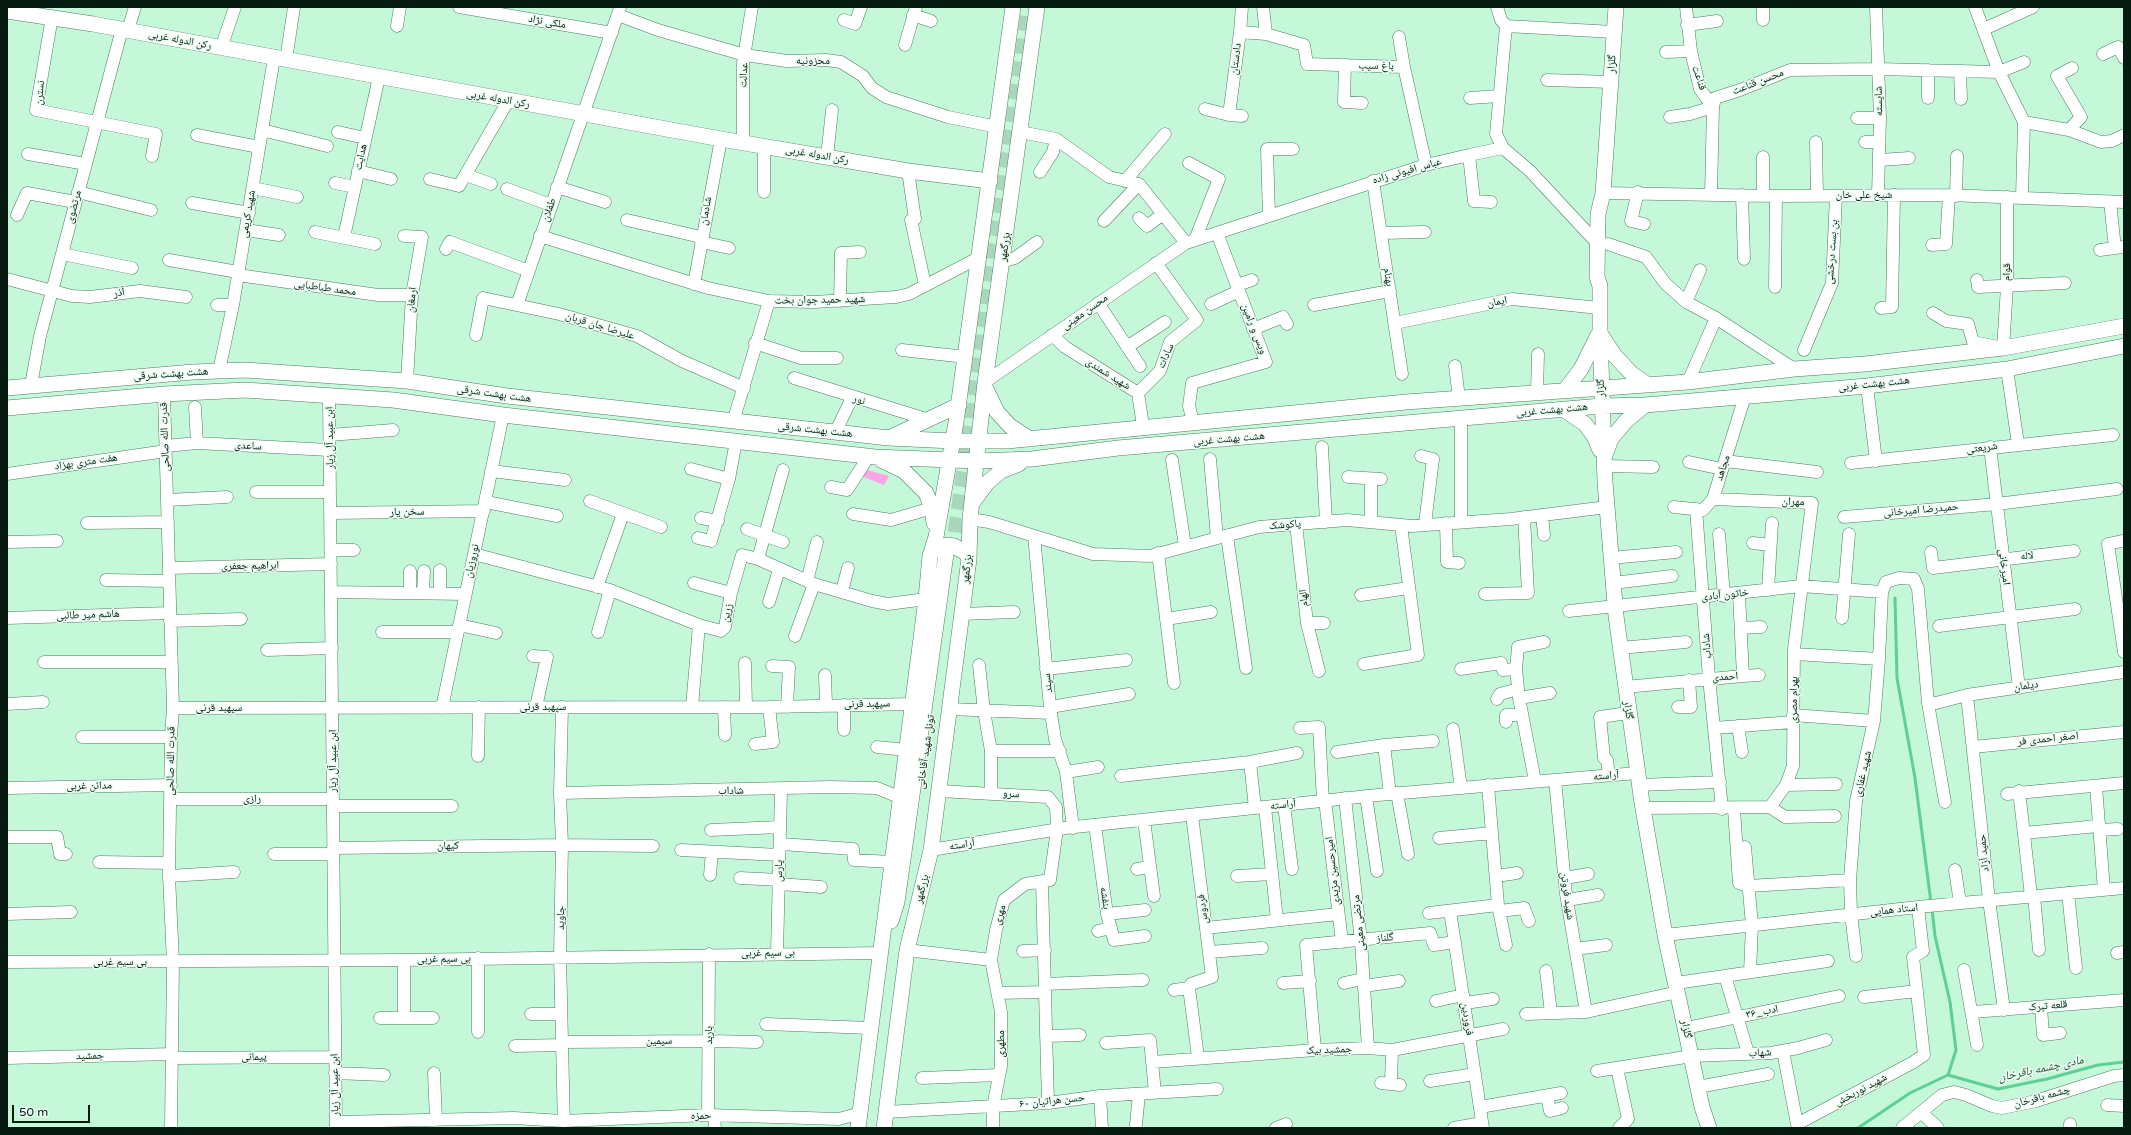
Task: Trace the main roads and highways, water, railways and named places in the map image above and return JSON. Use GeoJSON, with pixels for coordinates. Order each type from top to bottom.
{"type":"FeatureCollection","features":[{"type":"Feature","properties":{"kind":"main road","name":"بزرگمهر"},"geometry":{"type":"LineString","coordinates":[[858,1128],[901,798],[930,556],[936,537],[959,405],[1013,7]]}},
{"type":"Feature","properties":{"kind":"main road","name":"بزرگمهر"},"geometry":{"type":"LineString","coordinates":[[884,1128],[907,950],[931,850],[970,559],[971,512],[985,385],[1004,260],[1037,7]]}},
{"type":"Feature","properties":{"kind":"main road","name":"گلزار"},"geometry":{"type":"LineString","coordinates":[[1616,7],[1603,193],[1598,214],[1602,243],[1597,277],[1600,286],[1601,406],[1613,583],[1628,713],[1642,808],[1665,935],[1698,1087],[1709,1128]]}},
{"type":"Feature","properties":{"kind":"main road","name":"رکن الدوله غربی"},"geometry":{"type":"LineString","coordinates":[[7,11],[125,30],[743,143],[908,171],[990,181]]}},
{"type":"Feature","properties":{"kind":"main road"},"geometry":{"type":"LineString","coordinates":[[998,121],[1022,125]]}},
{"type":"Feature","properties":{"kind":"main road","name":"هشت بهشت غربی"},"geometry":{"type":"LineString","coordinates":[[980,441],[1030,439],[1143,426],[1458,398],[1688,382],[1794,369],[1865,364],[2003,348],[2124,326]]}},
{"type":"Feature","properties":{"kind":"main road"},"geometry":{"type":"LineString","coordinates":[[1565,390],[1581,370],[1600,333],[1632,374],[1648,385]]}},
{"type":"Feature","properties":{"kind":"main road","name":"هشت بهشت غربی"},"geometry":{"type":"LineString","coordinates":[[977,461],[1032,459],[1118,448],[1563,409],[1645,404],[1867,386],[2007,368],[2124,346]]}},
{"type":"Feature","properties":{"kind":"main road","name":"هشت بهشت شرقی"},"geometry":{"type":"LineString","coordinates":[[7,388],[219,371],[252,370],[407,381],[507,396],[835,433],[889,438],[980,441]]}},
{"type":"Feature","properties":{"kind":"main road"},"geometry":{"type":"LineString","coordinates":[[985,385],[996,412],[1010,426],[1030,439]]}},
{"type":"Feature","properties":{"kind":"main road","name":"هشت بهشت شرقی"},"geometry":{"type":"LineString","coordinates":[[7,408],[164,394],[245,390],[393,400],[503,415],[872,456],[949,461],[977,461]]}},
{"type":"Feature","properties":{"kind":"main road"},"geometry":{"type":"LineString","coordinates":[[1604,463],[1611,439],[1626,421],[1645,404]]}},
{"type":"Feature","properties":{"kind":"main road"},"geometry":{"type":"LineString","coordinates":[[889,438],[926,419],[959,405]]}},
{"type":"Feature","properties":{"kind":"main road"},"geometry":{"type":"LineString","coordinates":[[1563,409],[1585,424],[1594,436],[1604,463]]}},
{"type":"Feature","properties":{"kind":"main road"},"geometry":{"type":"LineString","coordinates":[[872,456],[904,471],[919,484],[926,493],[932,508],[936,537]]}},
{"type":"Feature","properties":{"kind":"main road"},"geometry":{"type":"LineString","coordinates":[[971,512],[987,482],[1001,471],[1032,459]]}},
{"type":"Feature","properties":{"kind":"main road"},"geometry":{"type":"LineString","coordinates":[[930,556],[940,547],[947,545],[961,548],[970,559]]}},
{"type":"Feature","properties":{"kind":"main road","name":"بزرگمهر"},"geometry":{"type":"LineString","coordinates":[[880,953],[898,902],[949,554]]}},
{"type":"Feature","properties":{"kind":"main road","name":"تونل شهید آقاخانی"},"geometry":{"type":"LineString","coordinates":[[907,950],[906,901],[949,554]]}},
{"type":"Feature","properties":{"kind":"waterway"},"geometry":{"type":"LineString","coordinates":[[1895,598],[1897,678],[1915,778],[1931,903]]}},
{"type":"Feature","properties":{"kind":"waterway"},"geometry":{"type":"LineString","coordinates":[[1932,909],[1935,936],[1950,1002],[1956,1050],[1948,1075]]}},
{"type":"Feature","properties":{"kind":"waterway","name":"مادی چشمه باقرخان"},"geometry":{"type":"LineString","coordinates":[[1858,1128],[1910,1093],[1948,1075],[1998,1089],[2047,1079],[2098,1065],[2124,1062]]}},
{"type":"Feature","properties":{"kind":"tunnel"},"geometry":{"type":"LineString","coordinates":[[952,555],[1029,7]]}}]}
